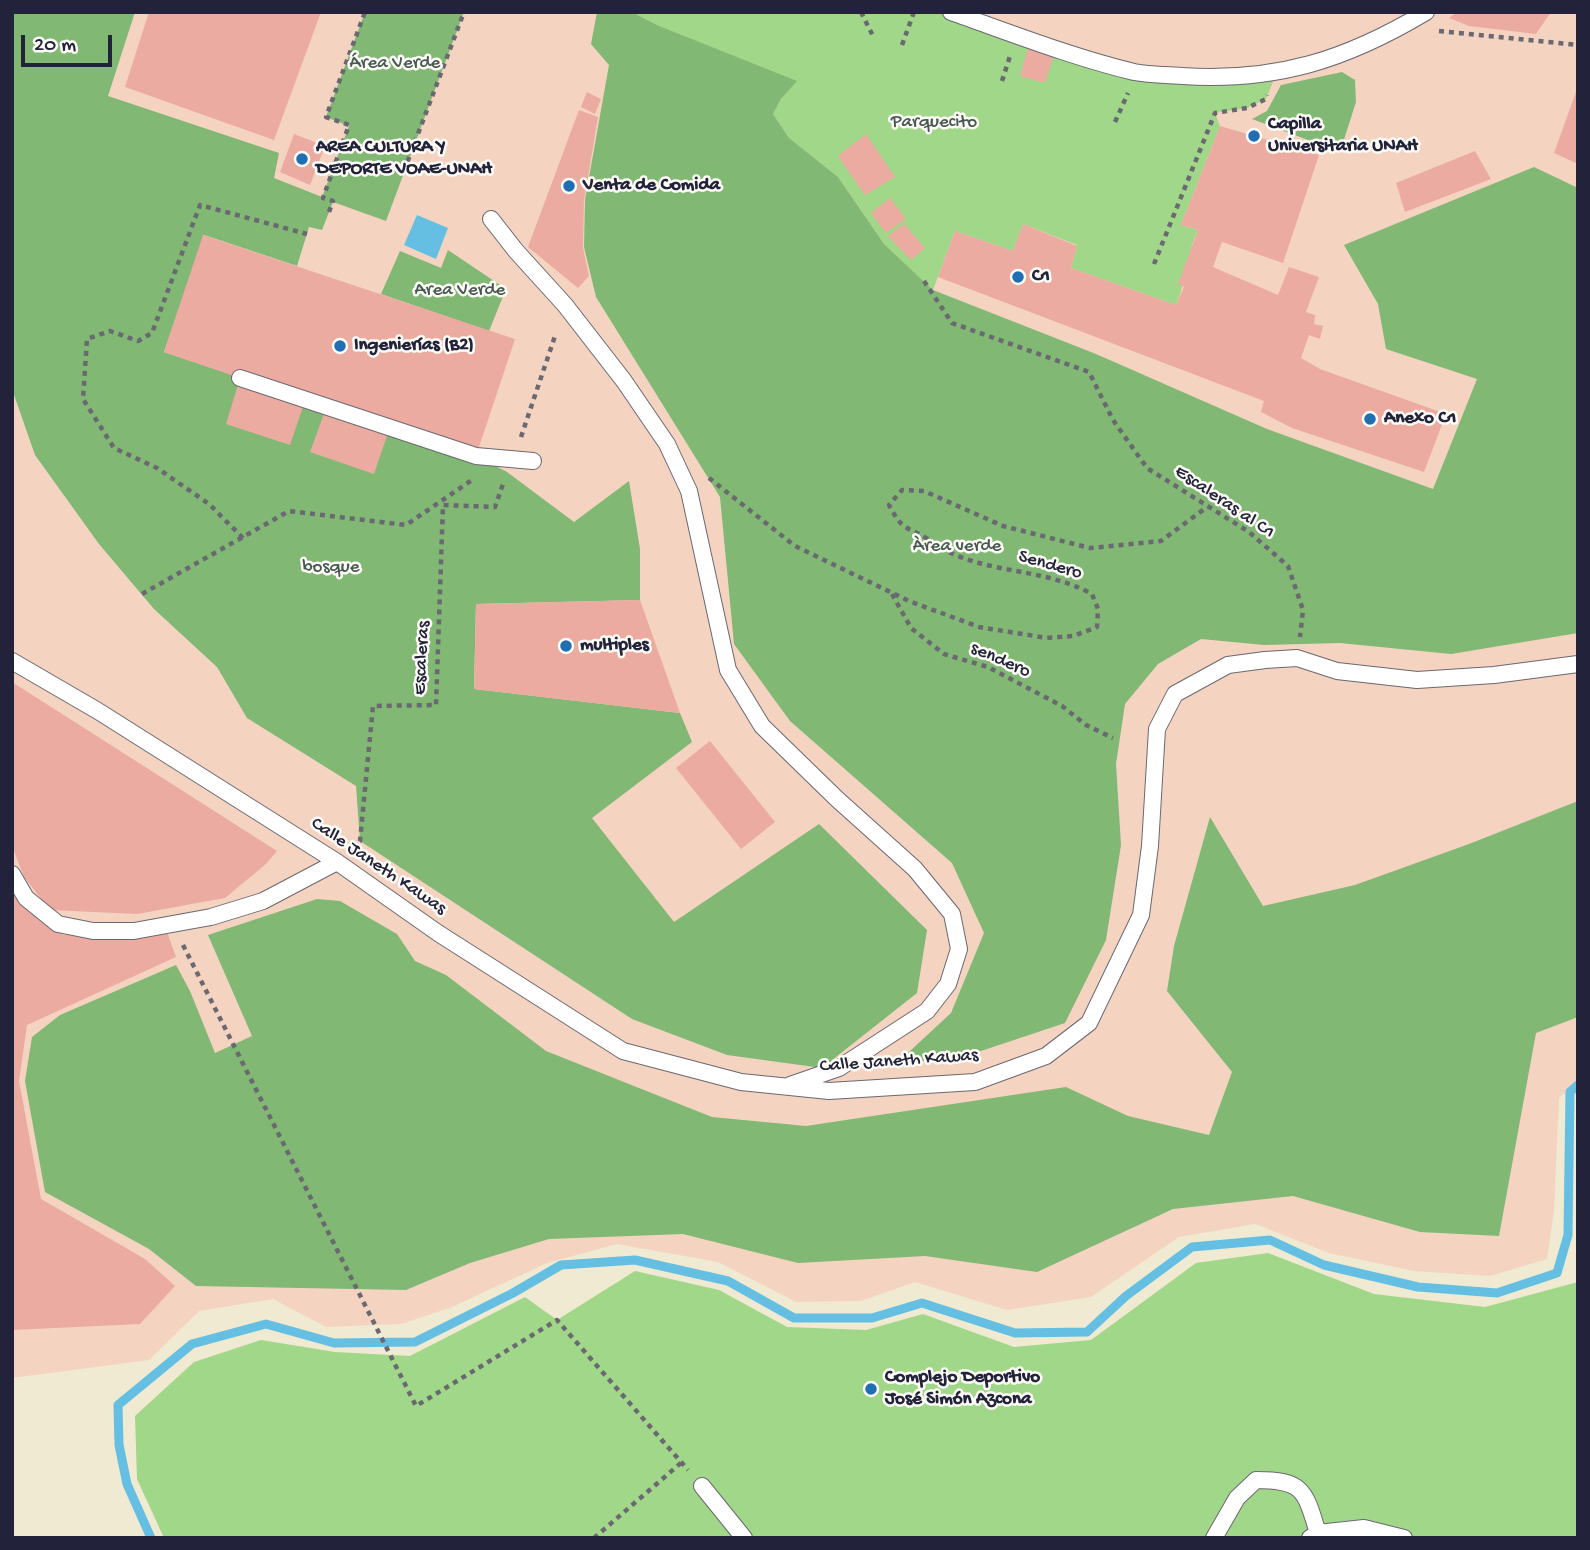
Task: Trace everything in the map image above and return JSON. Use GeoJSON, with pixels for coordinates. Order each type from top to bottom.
{"type":"FeatureCollection","features":[{"type":"Feature","properties":{"kind":"lane"},"geometry":{"type":"LineString","coordinates":[[951,12],[1136,72],[1213,78],[1278,72],[1346,53],[1384,37],[1426,12]]}},
{"type":"Feature","properties":{"kind":"lane"},"geometry":{"type":"LineString","coordinates":[[491,219],[565,305],[667,444],[689,491],[728,670],[762,726],[837,799],[915,869],[952,914],[959,949],[948,984],[927,1011],[839,1068],[784,1087]]}},
{"type":"Feature","properties":{"kind":"lane"},"geometry":{"type":"LineString","coordinates":[[240,378],[510,466],[533,461]]}},
{"type":"Feature","properties":{"kind":"lane","name":"Calle Janeth Kawas"},"geometry":{"type":"LineString","coordinates":[[12,662],[98,711],[337,862],[438,933],[624,1051],[741,1082],[829,1091],[975,1082],[1046,1056],[1089,1023],[1141,915],[1150,846],[1157,729],[1175,694],[1228,665],[1297,658],[1337,671],[1417,680],[1494,675],[1578,664]]}},
{"type":"Feature","properties":{"kind":"lane"},"geometry":{"type":"LineString","coordinates":[[12,874],[26,898],[58,924],[93,931],[134,931],[211,917],[263,901],[337,862]]}},
{"type":"Feature","properties":{"kind":"lane"},"geometry":{"type":"LineString","coordinates":[[1214,1538],[1237,1498],[1256,1479],[1279,1480],[1295,1485],[1307,1498],[1314,1535],[1364,1528],[1404,1538]]}},
{"type":"Feature","properties":{"kind":"lane"},"geometry":{"type":"LineString","coordinates":[[702,1486],[744,1538]]}},
{"type":"Feature","properties":{"kind":"path"},"geometry":{"type":"LineString","coordinates":[[329,212],[333,201],[323,198],[349,125],[326,117],[365,12]]}},
{"type":"Feature","properties":{"kind":"path"},"geometry":{"type":"LineString","coordinates":[[404,171],[464,12]]}},
{"type":"Feature","properties":{"kind":"path"},"geometry":{"type":"LineString","coordinates":[[861,12],[873,36]]}},
{"type":"Feature","properties":{"kind":"path"},"geometry":{"type":"LineString","coordinates":[[902,44],[914,12]]}},
{"type":"Feature","properties":{"kind":"path"},"geometry":{"type":"LineString","coordinates":[[1401,27],[1577,44]]}},
{"type":"Feature","properties":{"kind":"path"},"geometry":{"type":"LineString","coordinates":[[1115,122],[1136,72]]}},
{"type":"Feature","properties":{"kind":"path"},"geometry":{"type":"LineString","coordinates":[[1154,264],[1215,113],[1247,108],[1266,99],[1278,72]]}},
{"type":"Feature","properties":{"kind":"path"},"geometry":{"type":"LineString","coordinates":[[243,538],[209,504],[157,468],[114,448],[83,399],[87,339],[110,331],[138,341],[152,333],[200,205],[307,234]]}},
{"type":"Feature","properties":{"kind":"path","name":"Escaleras al C1"},"geometry":{"type":"LineString","coordinates":[[924,281],[952,323],[1089,372],[1113,420],[1147,468],[1249,532],[1288,566],[1303,610],[1297,658]]}},
{"type":"Feature","properties":{"kind":"path"},"geometry":{"type":"LineString","coordinates":[[510,466],[565,305]]}},
{"type":"Feature","properties":{"kind":"path","name":"Escaleras"},"geometry":{"type":"LineString","coordinates":[[360,841],[373,706],[436,705],[443,505],[495,508],[510,466]]}},
{"type":"Feature","properties":{"kind":"path","name":"Sendero"},"geometry":{"type":"LineString","coordinates":[[699,469],[795,546],[892,593],[979,627],[1047,638],[1073,636],[1097,627],[1098,609],[1092,594],[1071,582],[982,563],[951,553],[900,525],[888,505],[902,490],[924,491],[1003,526],[1090,548],[1161,541],[1207,507]]}},
{"type":"Feature","properties":{"kind":"path"},"geometry":{"type":"LineString","coordinates":[[142,594],[289,511],[406,525],[473,479]]}},
{"type":"Feature","properties":{"kind":"path","name":"sendero"},"geometry":{"type":"LineString","coordinates":[[892,593],[911,628],[944,654],[988,667],[1062,706],[1086,725],[1113,738]]}},
{"type":"Feature","properties":{"kind":"path"},"geometry":{"type":"LineString","coordinates":[[173,925],[416,1406],[557,1320],[702,1486]]}},
{"type":"Feature","properties":{"kind":"path"},"geometry":{"type":"LineString","coordinates":[[594,1538],[682,1462]]}},
{"type":"Feature","properties":{"kind":"shaded area"},"geometry":{"type":"Polygon","coordinates":[[[12,12],[1578,12],[1578,1082],[1559,1098],[1554,1211],[1547,1259],[1490,1276],[1414,1271],[1329,1253],[1255,1224],[1179,1237],[1091,1297],[1007,1310],[915,1282],[861,1301],[796,1302],[718,1262],[617,1244],[547,1263],[452,1307],[401,1324],[326,1327],[273,1299],[199,1311],[149,1360],[12,1378],[12,12]]]}},
{"type":"Feature","properties":{"kind":"green space","name":"bosque"},"geometry":{"type":"Polygon","coordinates":[[[12,12],[135,12],[108,96],[279,153],[274,178],[322,197],[349,126],[326,117],[365,12],[464,12],[386,221],[333,202],[322,230],[309,227],[297,266],[204,235],[164,352],[476,456],[507,472],[574,522],[629,481],[640,549],[640,600],[476,604],[474,689],[680,713],[692,742],[592,818],[674,922],[819,824],[927,930],[917,993],[822,1068],[727,1055],[632,1019],[360,841],[356,786],[247,718],[217,667],[154,609],[99,544],[35,455],[12,389],[12,12]]]}},
{"type":"Feature","properties":{"kind":"green space","name":"Àrea verde"},"geometry":{"type":"Polygon","coordinates":[[[597,12],[632,12],[657,25],[797,81],[781,99],[773,114],[789,138],[838,177],[884,244],[933,290],[1096,354],[1267,429],[1433,489],[1477,379],[1386,349],[1378,304],[1344,245],[1534,167],[1578,188],[1578,633],[1451,654],[1340,643],[1264,645],[1201,639],[1158,664],[1125,704],[1116,764],[1121,845],[1106,940],[1065,1023],[966,1056],[896,1064],[951,1013],[984,933],[952,863],[790,721],[734,644],[720,497],[596,297],[584,247],[585,200],[609,65],[591,44],[597,12]]]}},
{"type":"Feature","properties":{"kind":"green space","name":"Parquecito"},"geometry":{"type":"Polygon","coordinates":[[[632,12],[952,12],[1136,73],[1277,72],[1266,99],[1247,108],[1215,113],[1220,126],[1181,225],[1198,230],[1176,305],[1071,268],[1077,245],[1023,224],[1013,251],[955,231],[933,290],[884,244],[838,177],[789,138],[773,114],[796,81],[657,25],[632,12]]]}},
{"type":"Feature","properties":{"kind":"green space"},"geometry":{"type":"Polygon","coordinates":[[[1342,72],[1355,80],[1356,102],[1340,152],[1252,119],[1267,111],[1281,85],[1342,72]]]}},
{"type":"Feature","properties":{"kind":"green space","name":"Area Verde"},"geometry":{"type":"Polygon","coordinates":[[[448,250],[506,289],[489,331],[381,294],[400,251],[441,268],[448,250]]]}},
{"type":"Feature","properties":{"kind":"green space"},"geometry":{"type":"Polygon","coordinates":[[[1578,801],[1578,1017],[1536,1033],[1499,1236],[1420,1232],[1293,1196],[1173,1209],[1037,1272],[925,1256],[798,1263],[683,1234],[549,1239],[470,1263],[406,1290],[196,1286],[149,1249],[45,1192],[25,1081],[32,1037],[60,1015],[176,965],[190,991],[215,1053],[252,1036],[208,935],[317,899],[340,901],[397,934],[415,961],[446,975],[546,1051],[712,1117],[806,1126],[1066,1087],[1128,1116],[1209,1135],[1232,1072],[1167,991],[1174,946],[1210,817],[1263,906],[1355,885],[1578,801]]]}},
{"type":"Feature","properties":{"kind":"green space","name":"Complejo Deportivo José Simón Azcona"},"geometry":{"type":"Polygon","coordinates":[[[1268,1253],[1374,1294],[1485,1307],[1578,1282],[1578,1538],[164,1538],[137,1479],[135,1416],[194,1362],[261,1340],[335,1352],[410,1356],[525,1297],[557,1320],[635,1271],[719,1290],[787,1327],[866,1330],[923,1314],[1014,1347],[1091,1340],[1196,1263],[1268,1253]]]}},
{"type":"Feature","properties":{"kind":"water"},"geometry":{"type":"Polygon","coordinates":[[[417,215],[448,228],[436,259],[404,245],[417,215]]]}},
{"type":"Feature","properties":{"kind":"building"},"geometry":{"type":"Polygon","coordinates":[[[149,12],[321,12],[274,140],[125,87],[149,12]]]}},
{"type":"Feature","properties":{"kind":"building"},"geometry":{"type":"Polygon","coordinates":[[[1457,12],[1551,12],[1536,34],[1469,26],[1449,18],[1457,12]]]}},
{"type":"Feature","properties":{"kind":"building"},"geometry":{"type":"Polygon","coordinates":[[[1028,48],[1053,58],[1045,83],[1020,76],[1028,48]]]}},
{"type":"Feature","properties":{"kind":"building"},"geometry":{"type":"Polygon","coordinates":[[[1578,89],[1578,164],[1554,153],[1578,89]]]}},
{"type":"Feature","properties":{"kind":"building"},"geometry":{"type":"Polygon","coordinates":[[[587,92],[601,99],[595,114],[581,107],[587,92]]]}},
{"type":"Feature","properties":{"kind":"building","name":"Venta de Comida"},"geometry":{"type":"Polygon","coordinates":[[[579,110],[598,117],[584,201],[583,248],[589,276],[578,288],[528,247],[579,110]]]}},
{"type":"Feature","properties":{"kind":"building","name":"C1"},"geometry":{"type":"Polygon","coordinates":[[[1220,126],[1319,155],[1283,263],[1222,242],[1213,267],[1278,295],[1289,267],[1319,277],[1306,312],[1315,315],[1314,324],[1323,326],[1320,339],[1309,335],[1301,358],[1320,369],[1446,414],[1424,472],[1292,428],[1261,412],[1264,401],[938,277],[955,231],[1013,251],[1023,224],[1077,246],[1071,268],[1176,305],[1184,287],[1178,284],[1198,230],[1181,225],[1220,126]]]}},
{"type":"Feature","properties":{"kind":"building","name":"AREA CULTURA Y DEPORTE VOAE-UNAH"},"geometry":{"type":"Polygon","coordinates":[[[294,134],[325,146],[310,185],[280,172],[294,134]]]}},
{"type":"Feature","properties":{"kind":"building"},"geometry":{"type":"Polygon","coordinates":[[[866,134],[895,177],[865,195],[838,156],[866,134]]]}},
{"type":"Feature","properties":{"kind":"building"},"geometry":{"type":"Polygon","coordinates":[[[1475,151],[1491,179],[1405,212],[1396,183],[1475,151]]]}},
{"type":"Feature","properties":{"kind":"building"},"geometry":{"type":"Polygon","coordinates":[[[890,198],[906,219],[886,233],[871,213],[890,198]]]}},
{"type":"Feature","properties":{"kind":"building"},"geometry":{"type":"Polygon","coordinates":[[[904,224],[925,248],[911,260],[888,236],[904,224]]]}},
{"type":"Feature","properties":{"kind":"building","name":"Ingenierías (B2)"},"geometry":{"type":"Polygon","coordinates":[[[203,235],[515,339],[476,456],[305,401],[290,445],[226,424],[240,378],[164,352],[203,235]]]}},
{"type":"Feature","properties":{"kind":"building"},"geometry":{"type":"Polygon","coordinates":[[[326,408],[389,430],[374,474],[310,452],[326,408]]]}},
{"type":"Feature","properties":{"kind":"building","name":"multiples"},"geometry":{"type":"Polygon","coordinates":[[[640,600],[680,713],[474,689],[476,604],[640,600]]]}},
{"type":"Feature","properties":{"kind":"building"},"geometry":{"type":"Polygon","coordinates":[[[12,682],[277,851],[266,864],[225,898],[137,914],[50,910],[24,877],[12,846],[12,682]]]}},
{"type":"Feature","properties":{"kind":"building"},"geometry":{"type":"Polygon","coordinates":[[[710,741],[775,822],[741,849],[676,768],[710,741]]]}},
{"type":"Feature","properties":{"kind":"building"},"geometry":{"type":"Polygon","coordinates":[[[12,885],[63,935],[167,932],[176,957],[27,1025],[19,1081],[41,1199],[145,1259],[175,1286],[140,1324],[12,1330],[12,885]]]}},
{"type":"Feature","properties":{"kind":"waterway"},"geometry":{"type":"LineString","coordinates":[[151,1538],[127,1484],[119,1445],[118,1405],[192,1344],[266,1324],[334,1343],[415,1342],[513,1293],[561,1265],[635,1260],[728,1281],[794,1318],[872,1318],[922,1303],[1015,1333],[1087,1332],[1126,1296],[1192,1247],[1270,1240],[1324,1265],[1418,1287],[1497,1293],[1557,1273],[1568,1235],[1570,1092],[1578,1085]]}},
{"type":"Feature","properties":{"kind":"place","name":"Capilla Universitaria UNAH"},"geometry":{"type":"Point","coordinates":[1254,136]}},
{"type":"Feature","properties":{"kind":"place","name":"AREA CULTURA Y DEPORTE VOAE-UNAH"},"geometry":{"type":"Point","coordinates":[302,159]}},
{"type":"Feature","properties":{"kind":"place","name":"Venta de Comida"},"geometry":{"type":"Point","coordinates":[569,186]}},
{"type":"Feature","properties":{"kind":"place","name":"C1"},"geometry":{"type":"Point","coordinates":[1018,277]}},
{"type":"Feature","properties":{"kind":"place","name":"Ingenierías (B2)"},"geometry":{"type":"Point","coordinates":[340,346]}},
{"type":"Feature","properties":{"kind":"place","name":"Anexo C1"},"geometry":{"type":"Point","coordinates":[1370,419]}},
{"type":"Feature","properties":{"kind":"place","name":"multiples"},"geometry":{"type":"Point","coordinates":[566,646]}},
{"type":"Feature","properties":{"kind":"place","name":"Complejo Deportivo José Simón Azcona"},"geometry":{"type":"Point","coordinates":[871,1389]}},
{"type":"Feature","properties":{"kind":"park label","name":"Área Verde"},"geometry":{"type":"Point","coordinates":[395,64]}}]}
